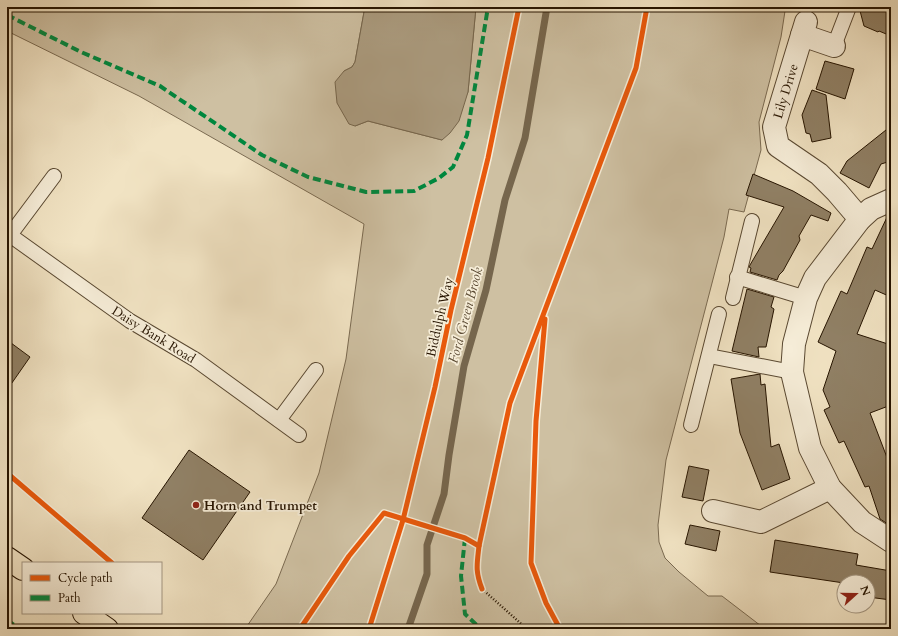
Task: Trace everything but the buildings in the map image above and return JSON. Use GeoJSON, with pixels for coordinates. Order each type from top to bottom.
{"type":"FeatureCollection","features":[{"type":"Feature","properties":{"kind":"highway"},"geometry":{"type":"LineString","coordinates":[[7,558],[22,568]]}},
{"type":"Feature","properties":{"kind":"highway"},"geometry":{"type":"LineString","coordinates":[[85,614],[107,629]]}},
{"type":"Feature","properties":{"kind":"street","name":"Lily Drive"},"geometry":{"type":"LineString","coordinates":[[834,46],[804,29],[774,127],[778,146],[819,174],[860,219]]}},
{"type":"Feature","properties":{"kind":"street"},"geometry":{"type":"LineString","coordinates":[[891,200],[871,209],[860,219],[815,278],[806,298],[794,344],[792,372],[810,448],[830,488],[862,522],[891,541]]}},
{"type":"Feature","properties":{"kind":"street"},"geometry":{"type":"LineString","coordinates":[[713,511],[761,522],[830,488]]}},
{"type":"Feature","properties":{"kind":"lane"},"geometry":{"type":"LineString","coordinates":[[834,46],[849,7]]}},
{"type":"Feature","properties":{"kind":"lane"},"geometry":{"type":"LineString","coordinates":[[8,234],[54,176]]}},
{"type":"Feature","properties":{"kind":"lane"},"geometry":{"type":"LineString","coordinates":[[733,298],[752,221]]}},
{"type":"Feature","properties":{"kind":"lane","name":"Daisy Bank Road"},"geometry":{"type":"LineString","coordinates":[[8,234],[130,321],[196,360],[300,435]]}},
{"type":"Feature","properties":{"kind":"lane"},"geometry":{"type":"LineString","coordinates":[[737,277],[806,298]]}},
{"type":"Feature","properties":{"kind":"lane"},"geometry":{"type":"LineString","coordinates":[[691,425],[719,314]]}},
{"type":"Feature","properties":{"kind":"lane"},"geometry":{"type":"LineString","coordinates":[[709,356],[792,372]]}},
{"type":"Feature","properties":{"kind":"lane"},"geometry":{"type":"LineString","coordinates":[[279,420],[316,370]]}},
{"type":"Feature","properties":{"kind":"path"},"geometry":{"type":"LineString","coordinates":[[481,587],[526,629]]}},
{"type":"Feature","properties":{"kind":"shaded area"},"geometry":{"type":"Polygon","coordinates":[[[7,7],[368,7],[364,12],[355,62],[352,67],[344,71],[355,126],[368,121],[442,140],[468,92],[476,7],[783,7],[785,11],[781,37],[759,122],[761,150],[744,212],[729,209],[724,237],[666,460],[658,525],[659,542],[665,558],[679,572],[708,596],[722,596],[765,629],[245,629],[276,584],[319,473],[346,359],[364,224],[139,96],[7,31],[7,7]]]}},
{"type":"Feature","properties":{"kind":"shaded area"},"geometry":{"type":"Polygon","coordinates":[[[368,7],[476,7],[468,92],[459,121],[450,133],[442,140],[368,121],[355,126],[349,124],[337,103],[335,82],[344,71],[352,67],[355,62],[364,12],[368,7]]]}},
{"type":"Feature","properties":{"kind":"waterway","name":"Ford Green Brook"},"geometry":{"type":"LineString","coordinates":[[406,629],[409,626],[427,574],[427,545],[444,494],[464,366],[486,290],[505,200],[525,138],[547,7]]}},
{"type":"Feature","properties":{"kind":"marked path"},"geometry":{"type":"LineString","coordinates":[[7,15],[81,52],[160,86],[262,155],[308,177],[366,192],[414,191],[439,178],[453,167],[467,135],[488,7]]}},
{"type":"Feature","properties":{"kind":"marked path"},"geometry":{"type":"LineString","coordinates":[[465,538],[461,576],[465,614],[481,629]]}},
{"type":"Feature","properties":{"kind":"marked path"},"geometry":{"type":"LineString","coordinates":[[7,620],[20,629]]}},
{"type":"Feature","properties":{"kind":"cycle path","name":"Biddulph Way"},"geometry":{"type":"LineString","coordinates":[[369,629],[403,520],[435,387],[451,310],[488,158],[519,7]]}},
{"type":"Feature","properties":{"kind":"cycle path"},"geometry":{"type":"LineString","coordinates":[[482,589],[477,572],[479,546],[510,403],[636,68],[647,7]]}},
{"type":"Feature","properties":{"kind":"cycle path"},"geometry":{"type":"LineString","coordinates":[[545,319],[536,421],[531,563],[546,603],[560,629]]}},
{"type":"Feature","properties":{"kind":"cycle path"},"geometry":{"type":"LineString","coordinates":[[7,473],[111,562]]}},
{"type":"Feature","properties":{"kind":"cycle path"},"geometry":{"type":"LineString","coordinates":[[300,629],[349,556],[384,513],[465,538],[479,546]]}},
{"type":"Feature","properties":{"kind":"place","name":"Horn and Trumpet"},"geometry":{"type":"Point","coordinates":[196,505]}}]}
